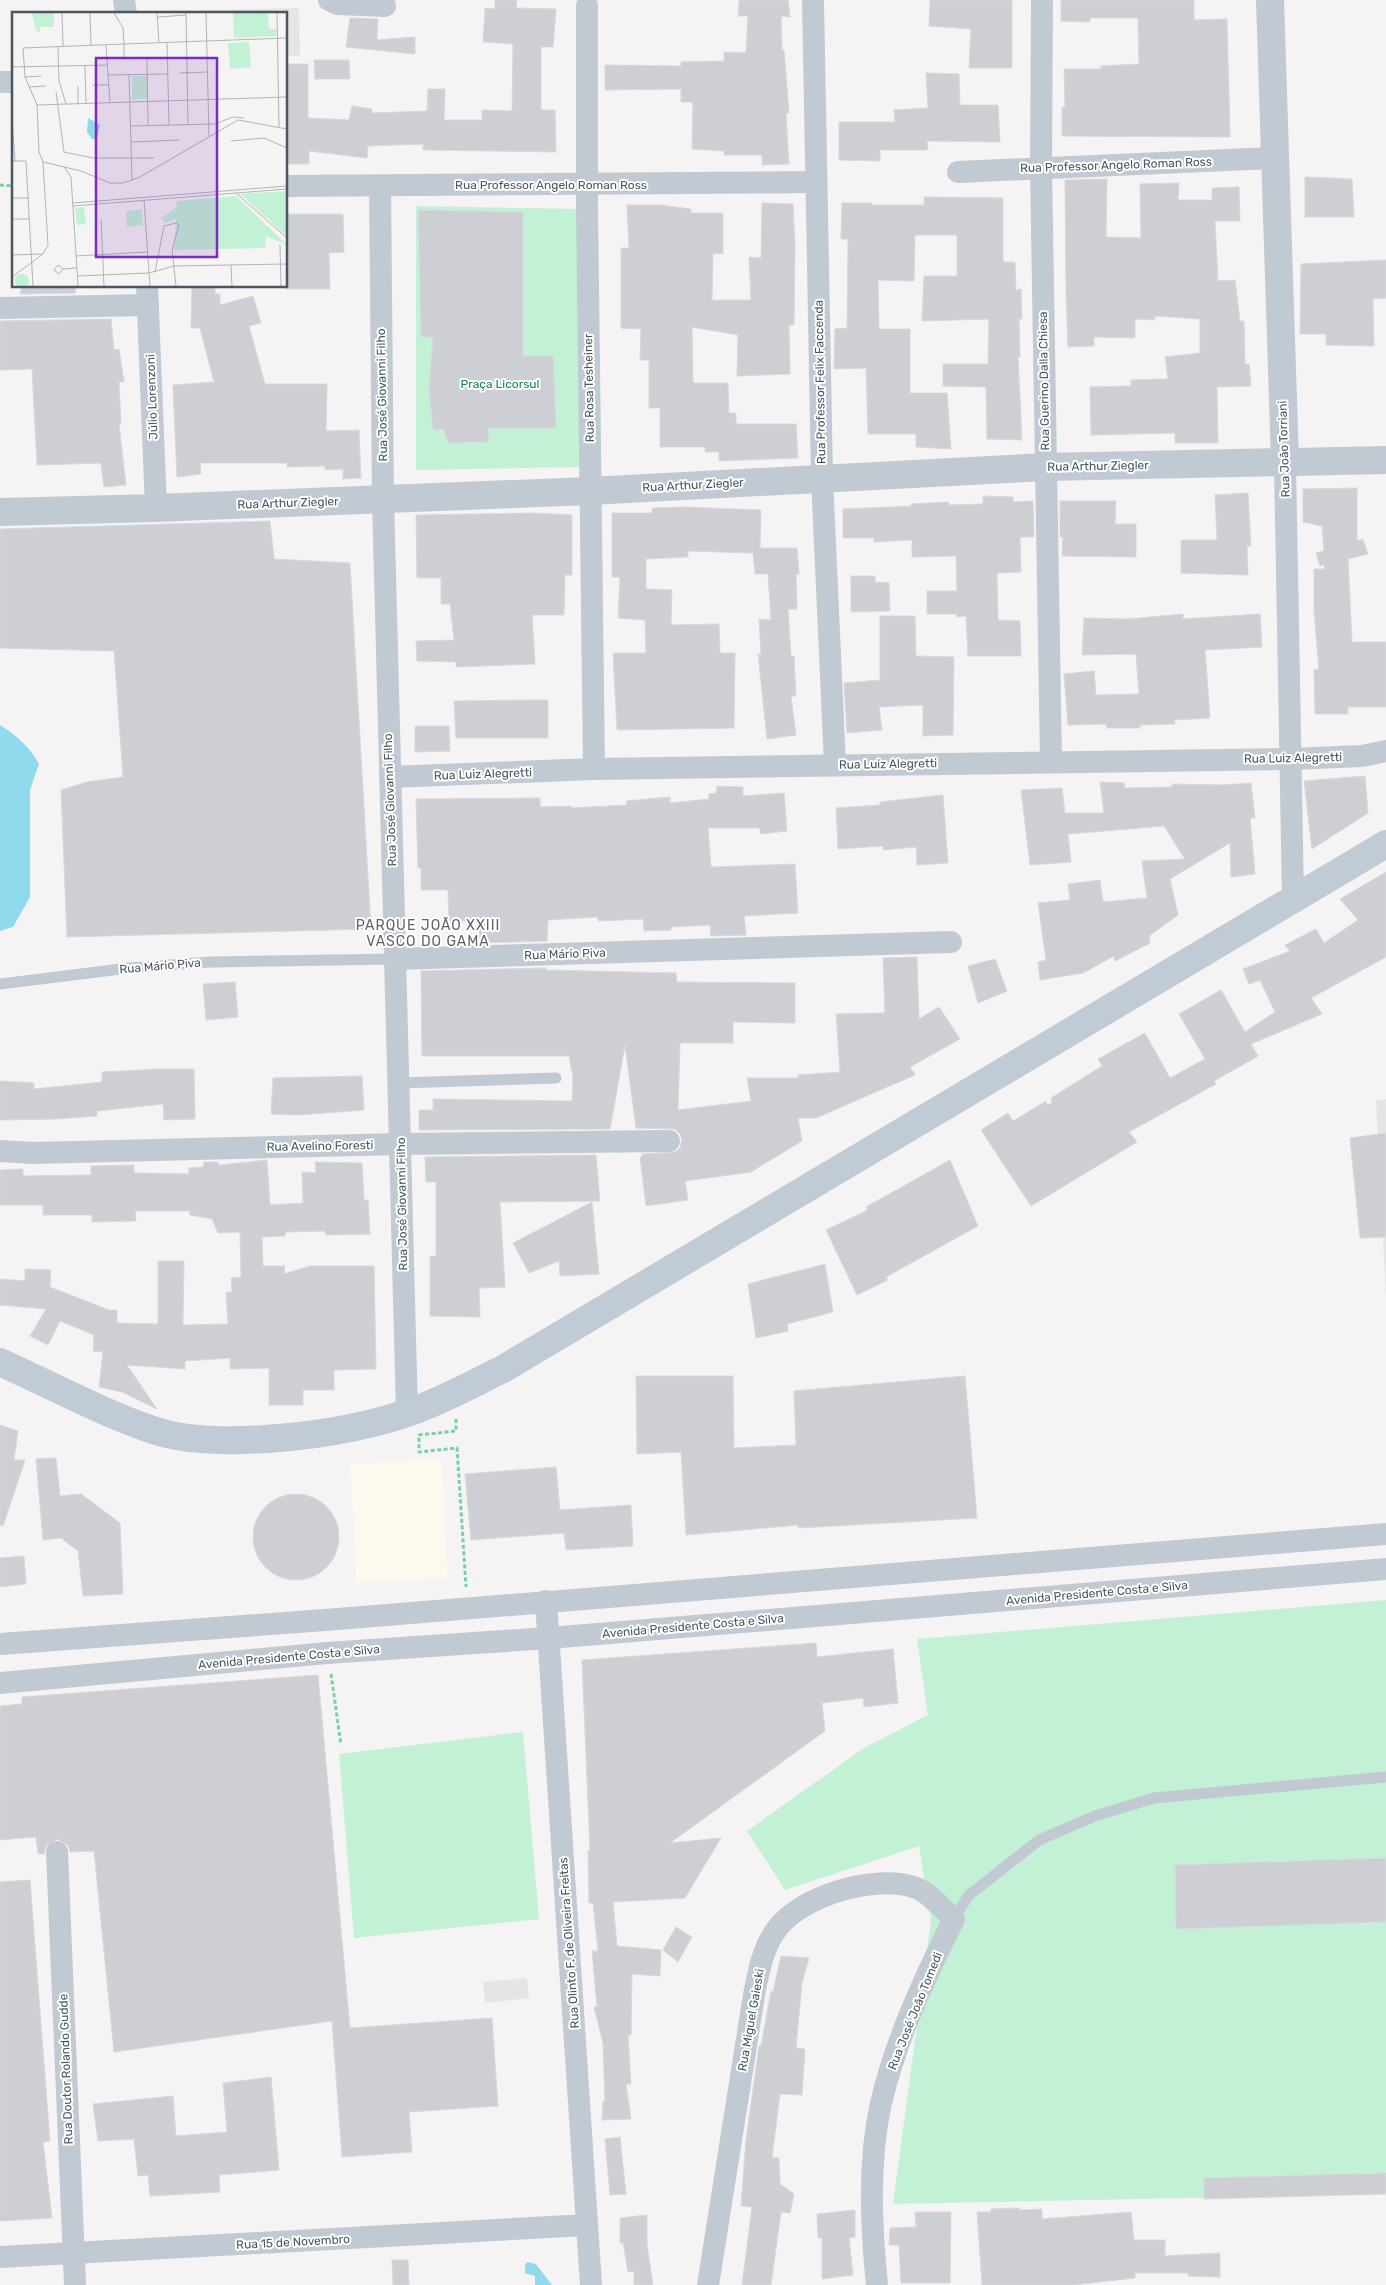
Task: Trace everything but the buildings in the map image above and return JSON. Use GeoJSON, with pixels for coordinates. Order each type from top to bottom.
{"type":"FeatureCollection","features":[{"type":"Feature","properties":{"kind":"main road"},"geometry":{"type":"LineString","coordinates":[[0,1362],[104,1410],[158,1431],[203,1439],[237,1440],[312,1434],[352,1427],[407,1413],[456,1392],[503,1368],[1386,844]]}},
{"type":"Feature","properties":{"kind":"street"},"geometry":{"type":"LineString","coordinates":[[329,0],[337,4],[385,6]]}},
{"type":"Feature","properties":{"kind":"street","name":"Rua Professor Felix Faccenda"},"geometry":{"type":"LineString","coordinates":[[813,0],[822,478],[835,764]]}},
{"type":"Feature","properties":{"kind":"street","name":"Rua Guerino Dalla Chiesa"},"geometry":{"type":"LineString","coordinates":[[1042,0],[1041,168],[1051,762]]}},
{"type":"Feature","properties":{"kind":"street","name":"Rua João Torriani"},"geometry":{"type":"LineString","coordinates":[[1270,0],[1285,462],[1292,759],[1293,898]]}},
{"type":"Feature","properties":{"kind":"street","name":"Rua Rosa Tesheiner"},"geometry":{"type":"LineString","coordinates":[[587,6],[587,185],[594,769]]}},
{"type":"Feature","properties":{"kind":"street","name":"Rua Professor Angelo Roman Ross"},"geometry":{"type":"LineString","coordinates":[[958,172],[1274,158]]}},
{"type":"Feature","properties":{"kind":"street","name":"Rua Professor Angelo Roman Ross"},"geometry":{"type":"LineString","coordinates":[[288,186],[816,182]]}},
{"type":"Feature","properties":{"kind":"street","name":"Rua José Giovanni Filho"},"geometry":{"type":"LineString","coordinates":[[380,186],[383,499],[407,1413]]}},
{"type":"Feature","properties":{"kind":"street"},"geometry":{"type":"LineString","coordinates":[[0,308],[148,295]]}},
{"type":"Feature","properties":{"kind":"street","name":"Júlio Lorenzoni"},"geometry":{"type":"LineString","coordinates":[[148,295],[156,508]]}},
{"type":"Feature","properties":{"kind":"street","name":"Rua Arthur Ziegler"},"geometry":{"type":"LineString","coordinates":[[0,512],[383,499],[1045,467],[1386,460]]}},
{"type":"Feature","properties":{"kind":"street","name":"Rua Luiz Alegretti"},"geometry":{"type":"LineString","coordinates":[[390,777],[594,769],[835,764],[1292,759],[1362,756],[1386,751]]}},
{"type":"Feature","properties":{"kind":"street","name":"Rua Mário Piva"},"geometry":{"type":"LineString","coordinates":[[395,959],[951,942]]}},
{"type":"Feature","properties":{"kind":"street","name":"Rua Avelino Foresti"},"geometry":{"type":"LineString","coordinates":[[0,1152],[33,1153],[401,1144],[669,1141]]}},
{"type":"Feature","properties":{"kind":"street"},"geometry":{"type":"LineString","coordinates":[[0,1644],[325,1620],[1386,1534]]}},
{"type":"Feature","properties":{"kind":"street"},"geometry":{"type":"LineString","coordinates":[[946,1569],[950,1605]]}},
{"type":"Feature","properties":{"kind":"street","name":"Avenida Presidente Costa e Silva"},"geometry":{"type":"LineString","coordinates":[[0,1683],[327,1653],[549,1638],[1386,1570]]}},
{"type":"Feature","properties":{"kind":"street","name":"Rua Olinto F. de Oliveira Freitas"},"geometry":{"type":"LineString","coordinates":[[546,1601],[591,2285]]}},
{"type":"Feature","properties":{"kind":"street"},"geometry":{"type":"LineString","coordinates":[[325,1620],[327,1653]]}},
{"type":"Feature","properties":{"kind":"street","name":"Rua Doutor Rolando Gudde"},"geometry":{"type":"LineString","coordinates":[[57,1852],[75,2285]]}},
{"type":"Feature","properties":{"kind":"street","name":"Rua Miguel Gaieski"},"geometry":{"type":"LineString","coordinates":[[708,2285],[754,1995],[761,1963],[773,1933],[789,1915],[820,1898],[853,1887],[894,1882],[918,1888],[954,1919]]}},
{"type":"Feature","properties":{"kind":"street","name":"Rua José João Tomedi"},"geometry":{"type":"LineString","coordinates":[[878,2285],[872,2208],[874,2153],[881,2104],[893,2060],[928,1972],[954,1919]]}},
{"type":"Feature","properties":{"kind":"street","name":"Rua 15 de Novembro"},"geometry":{"type":"LineString","coordinates":[[0,2257],[587,2225]]}},
{"type":"Feature","properties":{"kind":"lane","name":"Rua Mário Piva"},"geometry":{"type":"LineString","coordinates":[[0,984],[129,968],[211,962],[395,959]]}},
{"type":"Feature","properties":{"kind":"lane"},"geometry":{"type":"LineString","coordinates":[[399,1083],[556,1078]]}},
{"type":"Feature","properties":{"kind":"lane"},"geometry":{"type":"LineString","coordinates":[[954,1919],[968,1896],[1039,1840],[1095,1816],[1154,1798],[1386,1777]]}},
{"type":"Feature","properties":{"kind":"path"},"geometry":{"type":"LineString","coordinates":[[456,1392],[456,1431],[419,1435],[419,1452],[458,1448],[467,1608]]}},
{"type":"Feature","properties":{"kind":"path"},"geometry":{"type":"LineString","coordinates":[[327,1653],[341,1746]]}},
{"type":"Feature","properties":{"kind":"shaded area"},"geometry":{"type":"Polygon","coordinates":[[[299,8],[300,56],[288,56],[288,12],[167,11],[299,8]]]}},
{"type":"Feature","properties":{"kind":"shaded area"},"geometry":{"type":"Polygon","coordinates":[[[1386,1099],[1386,1299],[1376,1100],[1386,1099]]]}},
{"type":"Feature","properties":{"kind":"shaded area"},"geometry":{"type":"Polygon","coordinates":[[[441,1459],[448,1578],[357,1583],[350,1464],[441,1459]]]}},
{"type":"Feature","properties":{"kind":"shaded area"},"geometry":{"type":"Polygon","coordinates":[[[527,1978],[529,1998],[485,2003],[483,1982],[527,1978]]]}},
{"type":"Feature","properties":{"kind":"green space","name":"Praça Licorsul"},"geometry":{"type":"Polygon","coordinates":[[[416,206],[582,209],[585,467],[416,470],[416,206]]]}},
{"type":"Feature","properties":{"kind":"green space"},"geometry":{"type":"Polygon","coordinates":[[[1386,1600],[1386,2194],[893,2204],[931,1921],[919,1846],[785,1890],[747,1831],[864,1748],[928,1715],[917,1639],[1386,1600]]]}},
{"type":"Feature","properties":{"kind":"green space"},"geometry":{"type":"Polygon","coordinates":[[[523,1732],[539,1919],[354,1938],[339,1754],[523,1732]]]}},
{"type":"Feature","properties":{"kind":"water"},"geometry":{"type":"Polygon","coordinates":[[[0,725],[22,742],[39,764],[30,790],[30,897],[13,927],[0,931],[0,725]]]}},
{"type":"Feature","properties":{"kind":"water"},"geometry":{"type":"Polygon","coordinates":[[[527,2262],[536,2264],[552,2285],[535,2285],[535,2276],[525,2273],[527,2262]]]}},
{"type":"Feature","properties":{"kind":"district","name":"PARQUE JOÃO XXIII VASCO DO GAMA"},"geometry":{"type":"Point","coordinates":[428,934]}}]}
